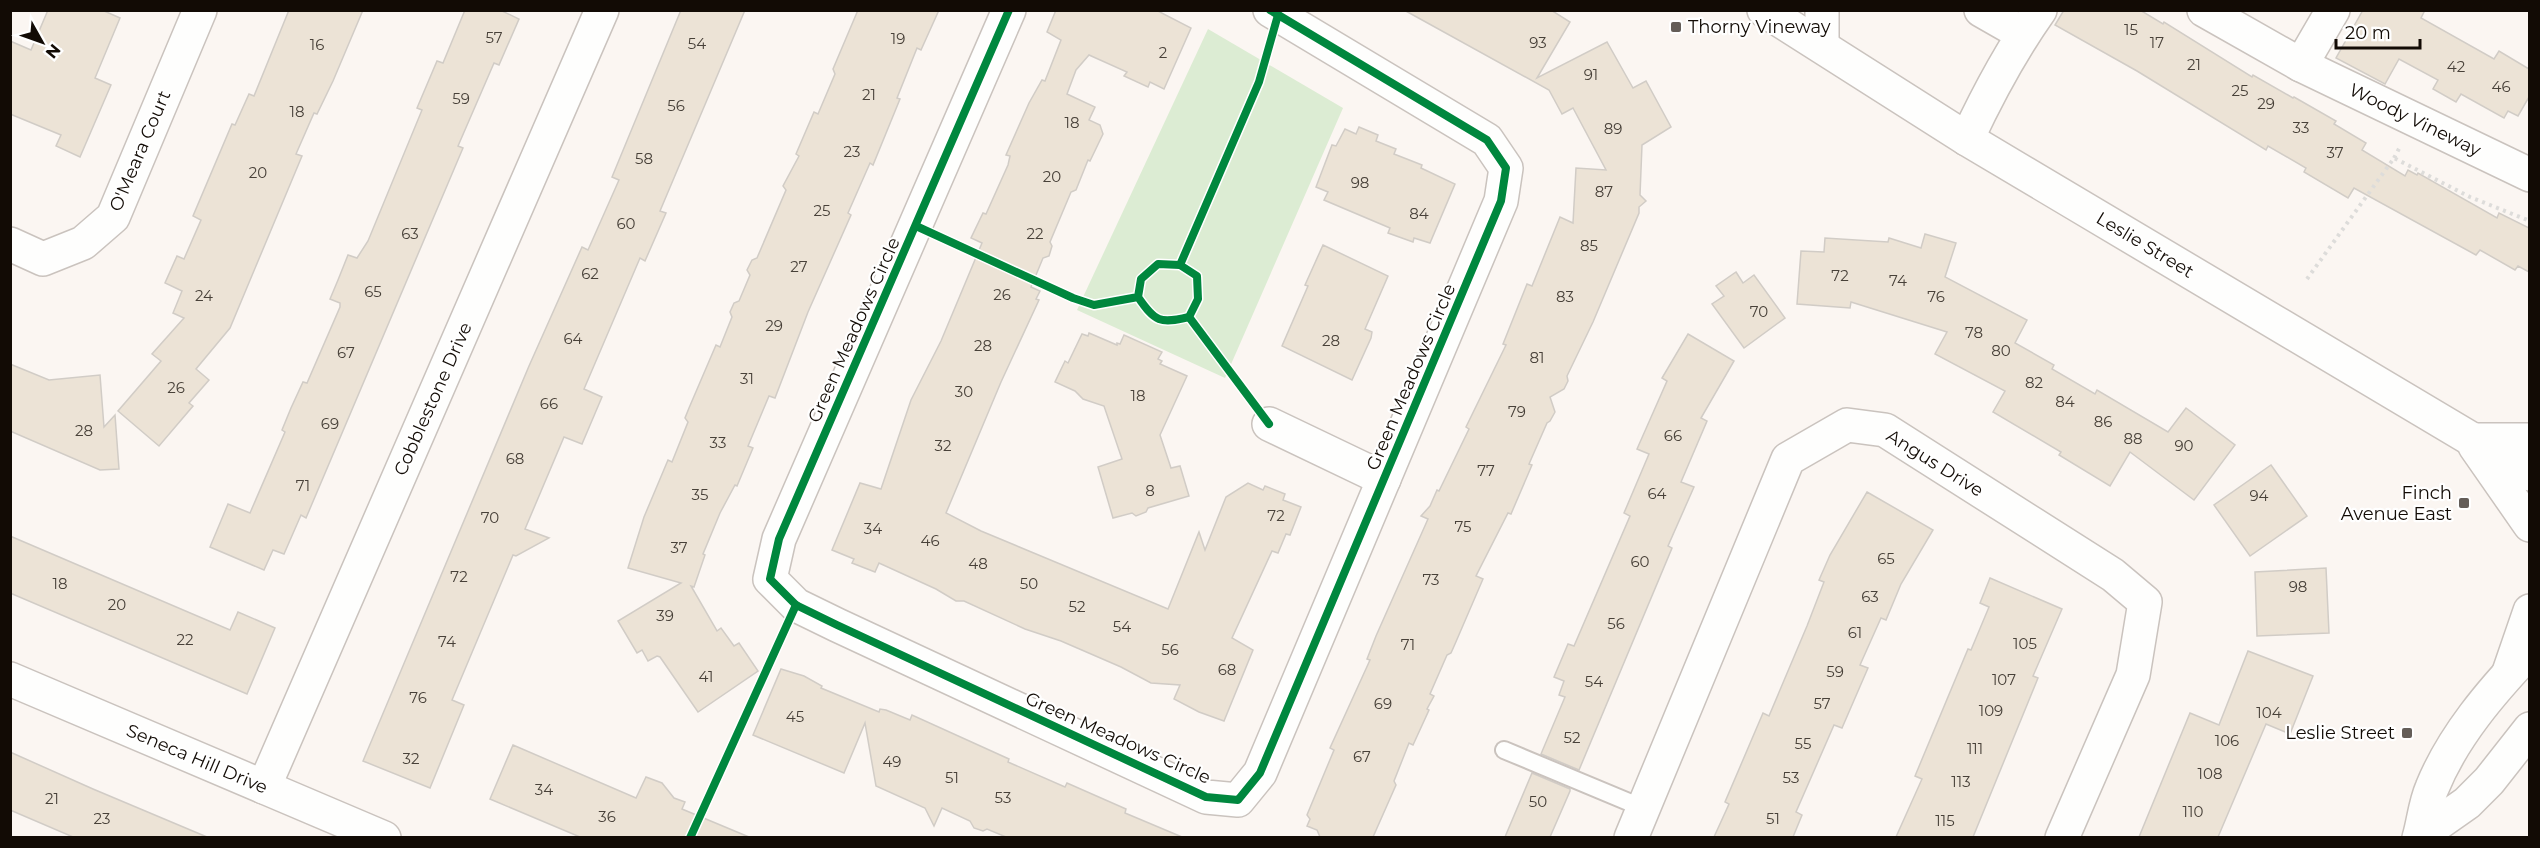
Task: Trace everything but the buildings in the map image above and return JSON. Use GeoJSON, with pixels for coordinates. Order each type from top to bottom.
{"type":"FeatureCollection","features":[{"type":"Feature","properties":{"kind":"street","name":"O'Meara Court"},"geometry":{"type":"LineString","coordinates":[[10,244],[43,259],[83,243],[113,217],[200,10]]}},
{"type":"Feature","properties":{"kind":"street","name":"Cobblestone Drive"},"geometry":{"type":"LineString","coordinates":[[264,787],[602,10]]}},
{"type":"Feature","properties":{"kind":"street","name":"Green Meadows Circle"},"geometry":{"type":"LineString","coordinates":[[1009,10],[779,539],[770,579],[796,605],[837,625],[1206,797],[1238,800],[1260,773],[1501,201],[1506,168],[1487,140],[1286,14]]}},
{"type":"Feature","properties":{"kind":"street","name":"Leslie Street"},"geometry":{"type":"LineString","coordinates":[[1764,10],[1967,139],[2529,474]]}},
{"type":"Feature","properties":{"kind":"street"},"geometry":{"type":"LineString","coordinates":[[1822,10],[1822,46]]}},
{"type":"Feature","properties":{"kind":"street"},"geometry":{"type":"LineString","coordinates":[[1967,139],[1988,94],[2031,22],[1981,10]]}},
{"type":"Feature","properties":{"kind":"street","name":"Woody Vineway"},"geometry":{"type":"LineString","coordinates":[[2204,10],[2301,65],[2529,175]]}},
{"type":"Feature","properties":{"kind":"street"},"geometry":{"type":"LineString","coordinates":[[2301,65],[2333,10]]}},
{"type":"Feature","properties":{"kind":"street"},"geometry":{"type":"LineString","coordinates":[[1269,424],[1384,479]]}},
{"type":"Feature","properties":{"kind":"street","name":"Angus Drive"},"geometry":{"type":"LineString","coordinates":[[1637,823],[1788,459],[1847,425],[1885,430],[2113,575],[2145,602],[2133,675],[2062,837]]}},
{"type":"Feature","properties":{"kind":"street"},"geometry":{"type":"LineString","coordinates":[[2470,440],[2529,440]]}},
{"type":"Feature","properties":{"kind":"street"},"geometry":{"type":"LineString","coordinates":[[2470,440],[2529,525]]}},
{"type":"Feature","properties":{"kind":"street"},"geometry":{"type":"LineString","coordinates":[[2419,837],[2431,790],[2441,767],[2470,721],[2519,662],[2529,611]]}},
{"type":"Feature","properties":{"kind":"street","name":"Seneca Hill Drive"},"geometry":{"type":"LineString","coordinates":[[10,679],[384,837]]}},
{"type":"Feature","properties":{"kind":"street"},"geometry":{"type":"LineString","coordinates":[[2419,837],[2467,803],[2489,782],[2529,729]]}},
{"type":"Feature","properties":{"kind":"lane"},"geometry":{"type":"LineString","coordinates":[[1504,750],[1637,823]]}},
{"type":"Feature","properties":{"kind":"path"},"geometry":{"type":"LineString","coordinates":[[2307,279],[2394,158],[2470,197],[2529,221]]}},
{"type":"Feature","properties":{"kind":"green space"},"geometry":{"type":"Polygon","coordinates":[[[1208,29],[1343,108],[1225,378],[1077,310],[1208,29]]]}},
{"type":"Feature","properties":{"kind":"cycle path"},"geometry":{"type":"LineString","coordinates":[[1009,10],[779,539],[770,579],[796,605],[837,625],[1206,797],[1238,800],[1260,773],[1501,201],[1506,168],[1487,140],[1270,10]]}},
{"type":"Feature","properties":{"kind":"cycle path"},"geometry":{"type":"LineString","coordinates":[[1180,265],[1259,82],[1278,15]]}},
{"type":"Feature","properties":{"kind":"cycle path"},"geometry":{"type":"LineString","coordinates":[[916,226],[1073,298],[1094,305],[1138,297],[1141,279],[1158,264],[1180,265],[1197,276],[1198,299],[1189,317],[1159,319],[1149,312],[1138,297]]}},
{"type":"Feature","properties":{"kind":"cycle path"},"geometry":{"type":"LineString","coordinates":[[1189,317],[1269,424]]}},
{"type":"Feature","properties":{"kind":"cycle path"},"geometry":{"type":"LineString","coordinates":[[690,838],[796,605]]}},
{"type":"Feature","properties":{"kind":"place","name":"Thorny Vineway"},"geometry":{"type":"Point","coordinates":[1676,27]}},
{"type":"Feature","properties":{"kind":"place","name":"Finch Avenue East"},"geometry":{"type":"Point","coordinates":[2464,503]}},
{"type":"Feature","properties":{"kind":"place","name":"Leslie Street"},"geometry":{"type":"Point","coordinates":[2407,733]}}]}
